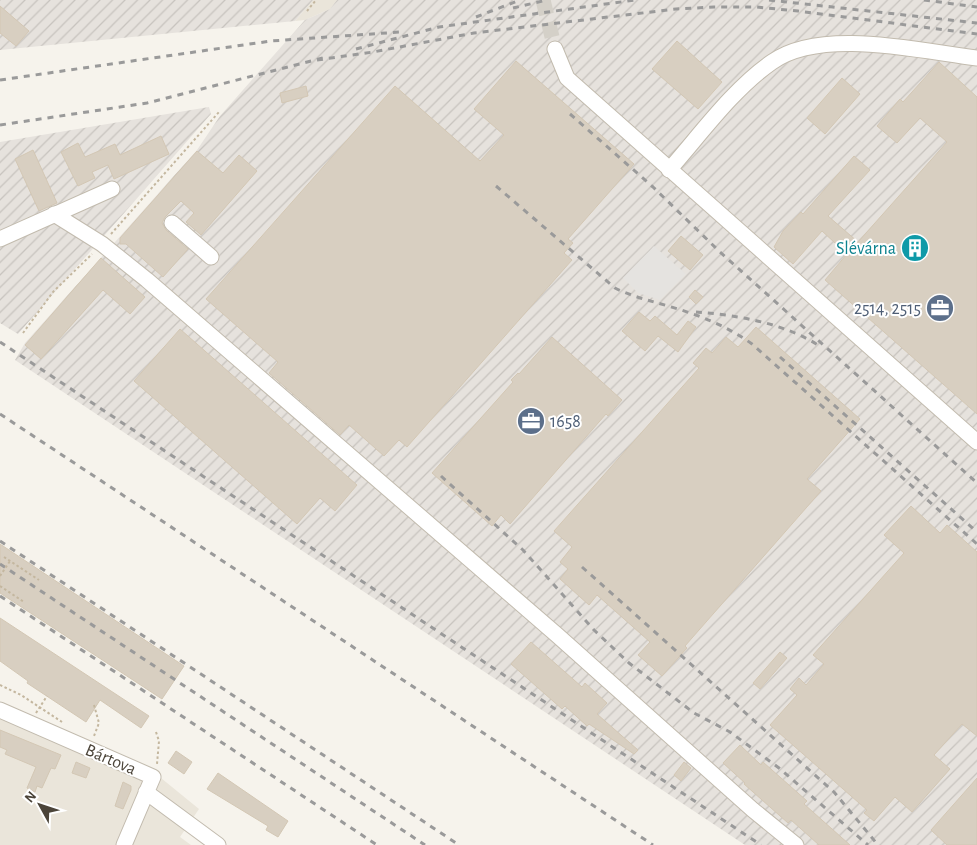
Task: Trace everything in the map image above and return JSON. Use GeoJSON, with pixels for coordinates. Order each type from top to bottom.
{"type":"FeatureCollection","features":[{"type":"Feature","properties":{"kind":"street"},"geometry":{"type":"LineString","coordinates":[[669,170],[741,89],[772,62],[800,48],[832,44],[855,44],[977,58]]}},
{"type":"Feature","properties":{"kind":"street"},"geometry":{"type":"LineString","coordinates":[[555,49],[568,78],[669,170],[977,442]]}},
{"type":"Feature","properties":{"kind":"street"},"geometry":{"type":"LineString","coordinates":[[0,239],[112,189]]}},
{"type":"Feature","properties":{"kind":"street"},"geometry":{"type":"LineString","coordinates":[[54,214],[102,244],[161,292],[557,635],[753,810],[796,845]]}},
{"type":"Feature","properties":{"kind":"street"},"geometry":{"type":"LineString","coordinates":[[172,222],[211,258]]}},
{"type":"Feature","properties":{"kind":"street","name":"Bártova"},"geometry":{"type":"LineString","coordinates":[[0,710],[153,777],[124,845]]}},
{"type":"Feature","properties":{"kind":"street"},"geometry":{"type":"LineString","coordinates":[[146,792],[218,845]]}},
{"type":"Feature","properties":{"kind":"path"},"geometry":{"type":"LineString","coordinates":[[307,11],[316,0]]}},
{"type":"Feature","properties":{"kind":"path"},"geometry":{"type":"LineString","coordinates":[[23,333],[53,292],[102,244],[219,112]]}},
{"type":"Feature","properties":{"kind":"path"},"geometry":{"type":"LineString","coordinates":[[4,557],[39,580]]}},
{"type":"Feature","properties":{"kind":"path"},"geometry":{"type":"LineString","coordinates":[[0,576],[10,561]]}},
{"type":"Feature","properties":{"kind":"path"},"geometry":{"type":"LineString","coordinates":[[0,586],[24,602]]}},
{"type":"Feature","properties":{"kind":"path"},"geometry":{"type":"LineString","coordinates":[[0,685],[21,695],[68,726]]}},
{"type":"Feature","properties":{"kind":"path"},"geometry":{"type":"LineString","coordinates":[[30,724],[47,696]]}},
{"type":"Feature","properties":{"kind":"path"},"geometry":{"type":"LineString","coordinates":[[92,751],[92,741],[99,722],[94,705]]}},
{"type":"Feature","properties":{"kind":"path"},"geometry":{"type":"LineString","coordinates":[[153,777],[157,776],[159,741],[156,732]]}},
{"type":"Feature","properties":{"kind":"shaded area"},"geometry":{"type":"Polygon","coordinates":[[[0,0],[313,0],[295,21],[0,50],[0,0]]]}},
{"type":"Feature","properties":{"kind":"shaded area"},"geometry":{"type":"Polygon","coordinates":[[[313,0],[337,0],[330,9],[305,20],[295,21],[313,0]]]}},
{"type":"Feature","properties":{"kind":"shaded area"},"geometry":{"type":"Polygon","coordinates":[[[337,0],[977,0],[977,845],[745,845],[15,360],[25,343],[197,150],[220,116],[305,20],[330,9],[337,0]]]}},
{"type":"Feature","properties":{"kind":"shaded area"},"geometry":{"type":"Polygon","coordinates":[[[209,107],[211,114],[18,334],[0,323],[0,142],[209,107]]]}},
{"type":"Feature","properties":{"kind":"shaded area"},"geometry":{"type":"Polygon","coordinates":[[[654,246],[686,274],[660,300],[638,293],[623,278],[654,246]]]}},
{"type":"Feature","properties":{"kind":"shaded area"},"geometry":{"type":"Polygon","coordinates":[[[0,704],[94,743],[161,778],[199,809],[180,837],[191,845],[0,845],[0,704]]]}},
{"type":"Feature","properties":{"kind":"building"},"geometry":{"type":"Polygon","coordinates":[[[0,6],[29,31],[16,46],[0,33],[0,6]]]}},
{"type":"Feature","properties":{"kind":"building"},"geometry":{"type":"Polygon","coordinates":[[[677,41],[722,82],[698,109],[652,69],[677,41]]]}},
{"type":"Feature","properties":{"kind":"building"},"geometry":{"type":"Polygon","coordinates":[[[516,61],[634,164],[568,239],[573,243],[564,253],[572,260],[407,447],[399,440],[384,456],[349,425],[340,435],[269,373],[278,362],[206,299],[395,86],[480,161],[504,135],[474,109],[516,61]]]}},
{"type":"Feature","properties":{"kind":"building","name":"Slévárna"},"geometry":{"type":"Polygon","coordinates":[[[939,62],[977,97],[977,414],[825,280],[847,254],[822,231],[793,264],[774,247],[783,231],[801,212],[803,214],[854,156],[870,170],[828,216],[858,242],[947,142],[920,118],[897,143],[877,126],[900,99],[903,102],[939,62]]]}},
{"type":"Feature","properties":{"kind":"building"},"geometry":{"type":"Polygon","coordinates":[[[842,78],[860,94],[825,134],[807,118],[842,78]]]}},
{"type":"Feature","properties":{"kind":"building"},"geometry":{"type":"Polygon","coordinates":[[[306,86],[308,96],[282,103],[280,93],[306,86]]]}},
{"type":"Feature","properties":{"kind":"building"},"geometry":{"type":"Polygon","coordinates":[[[161,136],[169,154],[114,179],[108,165],[92,172],[95,178],[78,186],[61,152],[78,143],[85,157],[115,144],[120,155],[161,136]]]}},
{"type":"Feature","properties":{"kind":"building"},"geometry":{"type":"Polygon","coordinates":[[[33,150],[57,203],[39,211],[15,159],[33,150]]]}},
{"type":"Feature","properties":{"kind":"building"},"geometry":{"type":"Polygon","coordinates":[[[197,151],[223,173],[239,155],[257,171],[201,235],[186,222],[194,213],[181,201],[165,217],[162,223],[166,230],[188,249],[163,277],[126,244],[120,244],[120,238],[197,151]]]}},
{"type":"Feature","properties":{"kind":"building"},"geometry":{"type":"Polygon","coordinates":[[[681,236],[703,255],[690,270],[668,251],[681,236]]]}},
{"type":"Feature","properties":{"kind":"building"},"geometry":{"type":"Polygon","coordinates":[[[101,258],[145,297],[130,314],[103,290],[41,359],[25,345],[101,258]]]}},
{"type":"Feature","properties":{"kind":"building"},"geometry":{"type":"Polygon","coordinates":[[[695,290],[703,297],[696,304],[689,297],[695,290]]]}},
{"type":"Feature","properties":{"kind":"building"},"geometry":{"type":"Polygon","coordinates":[[[639,312],[650,321],[655,316],[677,335],[688,321],[696,327],[678,352],[658,336],[645,351],[622,331],[639,312]]]}},
{"type":"Feature","properties":{"kind":"building"},"geometry":{"type":"Polygon","coordinates":[[[756,327],[860,419],[807,479],[821,491],[685,646],[687,648],[662,676],[638,655],[650,642],[597,595],[589,605],[560,579],[568,569],[560,562],[572,547],[554,531],[699,368],[693,363],[706,348],[712,353],[726,337],[738,347],[756,327]]]}},
{"type":"Feature","properties":{"kind":"building"},"geometry":{"type":"Polygon","coordinates":[[[180,329],[357,485],[335,511],[320,498],[297,524],[134,381],[180,329]]]}},
{"type":"Feature","properties":{"kind":"building"},"geometry":{"type":"Polygon","coordinates":[[[552,337],[622,400],[608,416],[606,414],[510,524],[501,515],[492,526],[432,473],[513,382],[511,380],[519,374],[552,337]]]}},
{"type":"Feature","properties":{"kind":"building"},"geometry":{"type":"Polygon","coordinates":[[[911,506],[940,533],[947,525],[977,552],[977,736],[962,724],[934,755],[950,769],[912,812],[895,797],[874,821],[864,813],[867,810],[770,725],[797,695],[790,689],[799,678],[806,685],[824,664],[813,655],[904,553],[884,535],[911,506]]]}},
{"type":"Feature","properties":{"kind":"building"},"geometry":{"type":"Polygon","coordinates":[[[0,544],[184,666],[162,699],[0,593],[0,544]]]}},
{"type":"Feature","properties":{"kind":"building"},"geometry":{"type":"Polygon","coordinates":[[[0,618],[149,716],[141,728],[100,700],[86,722],[27,683],[28,681],[0,661],[0,618]]]}},
{"type":"Feature","properties":{"kind":"building"},"geometry":{"type":"Polygon","coordinates":[[[531,642],[582,687],[585,683],[607,703],[597,714],[638,750],[634,754],[589,724],[587,726],[565,706],[562,709],[511,664],[531,642]]]}},
{"type":"Feature","properties":{"kind":"building"},"geometry":{"type":"Polygon","coordinates":[[[780,652],[787,658],[760,689],[753,683],[780,652]]]}},
{"type":"Feature","properties":{"kind":"building"},"geometry":{"type":"Polygon","coordinates":[[[0,730],[61,755],[55,769],[51,768],[42,788],[37,786],[35,792],[27,788],[36,767],[5,754],[7,750],[0,747],[0,730]]]}},
{"type":"Feature","properties":{"kind":"building"},"geometry":{"type":"Polygon","coordinates":[[[740,745],[761,765],[763,762],[807,801],[804,804],[850,845],[819,845],[791,820],[788,823],[744,784],[723,763],[740,745]]]}},
{"type":"Feature","properties":{"kind":"building"},"geometry":{"type":"Polygon","coordinates":[[[176,751],[192,762],[184,774],[168,763],[176,751]]]}},
{"type":"Feature","properties":{"kind":"building"},"geometry":{"type":"Polygon","coordinates":[[[76,762],[90,768],[86,778],[72,773],[76,762]]]}},
{"type":"Feature","properties":{"kind":"building"},"geometry":{"type":"Polygon","coordinates":[[[684,762],[691,768],[681,781],[674,775],[684,762]]]}},
{"type":"Feature","properties":{"kind":"building"},"geometry":{"type":"Polygon","coordinates":[[[218,773],[288,821],[278,837],[266,830],[268,826],[207,789],[218,773]]]}},
{"type":"Feature","properties":{"kind":"building"},"geometry":{"type":"Polygon","coordinates":[[[977,778],[977,845],[947,845],[931,830],[977,778]]]}},
{"type":"Feature","properties":{"kind":"building"},"geometry":{"type":"Polygon","coordinates":[[[123,782],[131,786],[131,790],[123,809],[115,806],[123,782]]]}},
{"type":"Feature","properties":{"kind":"tunnel"},"geometry":{"type":"LineString","coordinates":[[543,0],[555,49]]}},
{"type":"Feature","properties":{"kind":"railway"},"geometry":{"type":"LineString","coordinates":[[476,17],[520,0]]}},
{"type":"Feature","properties":{"kind":"railway"},"geometry":{"type":"LineString","coordinates":[[513,8],[547,0]]}},
{"type":"Feature","properties":{"kind":"railway"},"geometry":{"type":"LineString","coordinates":[[356,49],[439,27],[635,0]]}},
{"type":"Feature","properties":{"kind":"railway"},"geometry":{"type":"LineString","coordinates":[[769,0],[977,23]]}},
{"type":"Feature","properties":{"kind":"railway"},"geometry":{"type":"LineString","coordinates":[[924,0],[977,7]]}},
{"type":"Feature","properties":{"kind":"railway"},"geometry":{"type":"LineString","coordinates":[[317,60],[373,52],[474,33],[676,9],[714,7],[756,7],[798,11],[977,34]]}},
{"type":"Feature","properties":{"kind":"railway"},"geometry":{"type":"LineString","coordinates":[[0,80],[271,41],[400,32]]}},
{"type":"Feature","properties":{"kind":"railway"},"geometry":{"type":"LineString","coordinates":[[0,125],[147,103],[323,58]]}},
{"type":"Feature","properties":{"kind":"railway"},"geometry":{"type":"LineString","coordinates":[[570,114],[653,187],[720,252],[977,483]]}},
{"type":"Feature","properties":{"kind":"railway"},"geometry":{"type":"LineString","coordinates":[[496,186],[615,288],[707,319],[752,344],[977,544]]}},
{"type":"Feature","properties":{"kind":"railway"},"geometry":{"type":"LineString","coordinates":[[696,312],[759,321],[790,331],[818,345]]}},
{"type":"Feature","properties":{"kind":"railway"},"geometry":{"type":"LineString","coordinates":[[0,342],[761,845]]}},
{"type":"Feature","properties":{"kind":"railway"},"geometry":{"type":"LineString","coordinates":[[780,357],[977,532]]}},
{"type":"Feature","properties":{"kind":"railway"},"geometry":{"type":"LineString","coordinates":[[0,414],[653,845]]}},
{"type":"Feature","properties":{"kind":"railway"},"geometry":{"type":"LineString","coordinates":[[441,476],[523,550],[594,630],[629,663],[694,713],[730,732],[779,768],[868,845]]}},
{"type":"Feature","properties":{"kind":"railway"},"geometry":{"type":"LineString","coordinates":[[0,541],[459,845]]}},
{"type":"Feature","properties":{"kind":"railway"},"geometry":{"type":"LineString","coordinates":[[0,564],[425,845]]}},
{"type":"Feature","properties":{"kind":"railway"},"geometry":{"type":"LineString","coordinates":[[582,567],[834,792],[878,845]]}},
{"type":"Feature","properties":{"kind":"railway"},"geometry":{"type":"LineString","coordinates":[[0,596],[377,845]]}},
{"type":"Feature","properties":{"kind":"place","name":"Slévárna"},"geometry":{"type":"Point","coordinates":[915,248]}},
{"type":"Feature","properties":{"kind":"place","name":"2514, 2515"},"geometry":{"type":"Point","coordinates":[940,308]}},
{"type":"Feature","properties":{"kind":"place","name":"1658"},"geometry":{"type":"Point","coordinates":[531,421]}}]}
